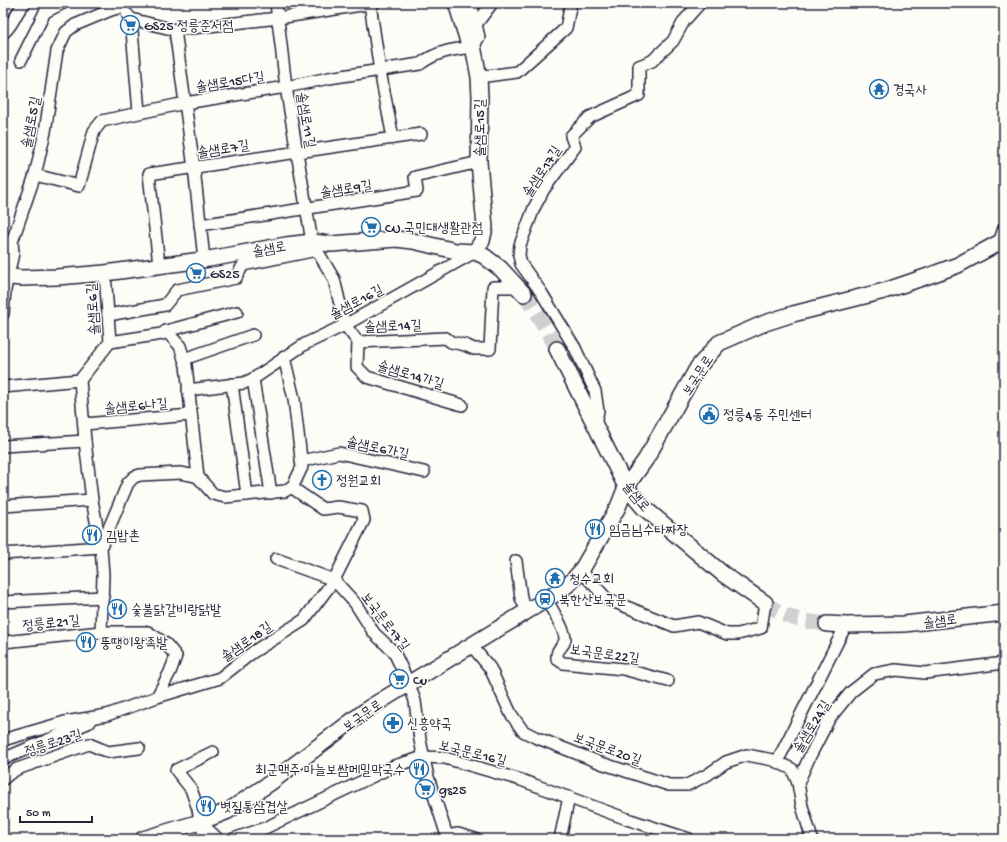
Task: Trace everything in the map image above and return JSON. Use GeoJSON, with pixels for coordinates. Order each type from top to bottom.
{"type":"FeatureCollection","features":[{"type":"Feature","properties":{"kind":"main road","name":"솔샘로15길"},"geometry":{"type":"LineString","coordinates":[[462,3],[469,25],[480,97],[479,162],[485,227],[482,241],[475,252]]}},
{"type":"Feature","properties":{"kind":"main road","name":"솔샘로"},"geometry":{"type":"LineString","coordinates":[[6,276],[21,278],[57,277],[105,273],[204,259],[286,245],[314,246],[396,239],[413,241],[456,251],[475,252],[493,262],[521,290]]}},
{"type":"Feature","properties":{"kind":"main road","name":"보국문로"},"geometry":{"type":"LineString","coordinates":[[143,839],[200,822],[228,811],[270,783],[369,708],[472,646],[571,582],[580,571],[618,507],[626,487],[650,452],[698,367],[719,343],[765,323],[793,314],[884,291],[931,276],[958,265],[1002,241]]}},
{"type":"Feature","properties":{"kind":"main road","name":"솔샘로"},"geometry":{"type":"LineString","coordinates":[[557,349],[626,487],[642,507],[723,574],[764,604]]}},
{"type":"Feature","properties":{"kind":"main road","name":"솔샘로"},"geometry":{"type":"LineString","coordinates":[[827,624],[846,626],[904,624],[1004,613]]}},
{"type":"Feature","properties":{"kind":"street"},"geometry":{"type":"LineString","coordinates":[[3,33],[10,28],[18,9],[25,3]]}},
{"type":"Feature","properties":{"kind":"street"},"geometry":{"type":"LineString","coordinates":[[21,60],[45,12],[63,3]]}},
{"type":"Feature","properties":{"kind":"street","name":"솔샘로11길"},"geometry":{"type":"LineString","coordinates":[[276,3],[286,87],[306,209],[314,246]]}},
{"type":"Feature","properties":{"kind":"street"},"geometry":{"type":"LineString","coordinates":[[454,3],[466,42],[473,47],[479,37],[477,23],[471,3]]}},
{"type":"Feature","properties":{"kind":"street"},"geometry":{"type":"LineString","coordinates":[[477,23],[491,3]]}},
{"type":"Feature","properties":{"kind":"street"},"geometry":{"type":"LineString","coordinates":[[478,77],[517,72],[566,28],[571,3]]}},
{"type":"Feature","properties":{"kind":"street","name":"솔샘로17길"},"geometry":{"type":"LineString","coordinates":[[595,424],[598,411],[595,390],[575,348],[541,292],[521,264],[519,255],[520,245],[534,208],[544,189],[575,147],[571,136],[590,117],[639,94],[639,66],[652,61],[673,40],[684,21],[700,3]]}},
{"type":"Feature","properties":{"kind":"street"},"geometry":{"type":"LineString","coordinates":[[139,112],[131,19],[175,30],[278,18],[372,4],[380,71],[393,138]]}},
{"type":"Feature","properties":{"kind":"street","name":"솔샘로5길"},"geometry":{"type":"LineString","coordinates":[[6,276],[11,267],[13,253],[12,242],[35,175],[44,132],[57,51],[66,32],[75,24],[124,5],[131,19]]}},
{"type":"Feature","properties":{"kind":"street"},"geometry":{"type":"LineString","coordinates":[[175,30],[194,168],[204,259]]}},
{"type":"Feature","properties":{"kind":"street","name":"솔샘로15다길"},"geometry":{"type":"LineString","coordinates":[[35,175],[79,186],[94,131],[102,121],[184,103],[420,64],[431,56],[456,48],[473,47]]}},
{"type":"Feature","properties":{"kind":"street","name":"솔샘로7길"},"geometry":{"type":"LineString","coordinates":[[159,265],[149,174],[422,134]]}},
{"type":"Feature","properties":{"kind":"street","name":"솔샘로9길"},"geometry":{"type":"LineString","coordinates":[[200,225],[417,191],[415,177],[479,162]]}},
{"type":"Feature","properties":{"kind":"street"},"geometry":{"type":"LineString","coordinates":[[1002,241],[1004,228]]}},
{"type":"Feature","properties":{"kind":"street"},"geometry":{"type":"LineString","coordinates":[[108,316],[165,305],[177,290],[236,278],[243,265],[314,246]]}},
{"type":"Feature","properties":{"kind":"street","name":"솔샘로14길"},"geometry":{"type":"LineString","coordinates":[[314,246],[334,279],[345,325],[358,342],[446,338],[451,342],[465,344],[474,349],[490,349]]}},
{"type":"Feature","properties":{"kind":"street","name":"솔샘로16길"},"geometry":{"type":"LineString","coordinates":[[188,390],[244,383],[253,379],[305,344],[345,325],[475,252]]}},
{"type":"Feature","properties":{"kind":"street","name":"솔샘로6길"},"geometry":{"type":"LineString","coordinates":[[80,380],[110,342],[105,273]]}},
{"type":"Feature","properties":{"kind":"street"},"geometry":{"type":"LineString","coordinates":[[3,314],[6,276]]}},
{"type":"Feature","properties":{"kind":"street","name":"솔샘로"},"geometry":{"type":"LineString","coordinates":[[490,349],[493,287],[521,290]]}},
{"type":"Feature","properties":{"kind":"street"},"geometry":{"type":"LineString","coordinates":[[110,342],[162,334],[166,331],[237,312]]}},
{"type":"Feature","properties":{"kind":"street"},"geometry":{"type":"LineString","coordinates":[[166,331],[180,346],[184,359],[198,477]]}},
{"type":"Feature","properties":{"kind":"street"},"geometry":{"type":"LineString","coordinates":[[184,359],[253,335]]}},
{"type":"Feature","properties":{"kind":"street","name":"솔샘로14가길"},"geometry":{"type":"LineString","coordinates":[[358,342],[357,367],[367,377],[462,405]]}},
{"type":"Feature","properties":{"kind":"street"},"geometry":{"type":"LineString","coordinates":[[101,547],[128,483],[140,474],[180,473],[191,475],[198,477],[213,494],[225,498],[286,491],[293,486],[302,467],[302,461],[294,399],[284,357]]}},
{"type":"Feature","properties":{"kind":"street"},"geometry":{"type":"LineString","coordinates":[[253,379],[271,492]]}},
{"type":"Feature","properties":{"kind":"street"},"geometry":{"type":"LineString","coordinates":[[3,386],[80,380],[92,500],[101,547],[103,575],[101,632],[148,632],[166,644],[176,656],[170,672],[157,697]]}},
{"type":"Feature","properties":{"kind":"street"},"geometry":{"type":"LineString","coordinates":[[232,384],[247,495]]}},
{"type":"Feature","properties":{"kind":"street","name":"솔샘로6나길"},"geometry":{"type":"LineString","coordinates":[[84,424],[191,415]]}},
{"type":"Feature","properties":{"kind":"street"},"geometry":{"type":"LineString","coordinates":[[3,446],[85,441]]}},
{"type":"Feature","properties":{"kind":"street","name":"솔샘로6가길"},"geometry":{"type":"LineString","coordinates":[[302,461],[339,453],[424,472]]}},
{"type":"Feature","properties":{"kind":"street"},"geometry":{"type":"LineString","coordinates":[[291,487],[323,509],[338,507],[362,511],[364,520],[334,582]]}},
{"type":"Feature","properties":{"kind":"street"},"geometry":{"type":"LineString","coordinates":[[3,506],[92,500]]}},
{"type":"Feature","properties":{"kind":"street"},"geometry":{"type":"LineString","coordinates":[[3,554],[101,547]]}},
{"type":"Feature","properties":{"kind":"street","name":"보국문로17길"},"geometry":{"type":"LineString","coordinates":[[276,559],[334,582],[354,603],[374,633],[394,652],[415,701],[428,777],[447,837]]}},
{"type":"Feature","properties":{"kind":"street"},"geometry":{"type":"LineString","coordinates":[[516,561],[521,598],[527,611]]}},
{"type":"Feature","properties":{"kind":"street"},"geometry":{"type":"LineString","coordinates":[[580,571],[607,599],[674,626],[698,622],[727,634],[738,634],[760,628],[764,604]]}},
{"type":"Feature","properties":{"kind":"street","name":"솔샘로18길"},"geometry":{"type":"LineString","coordinates":[[3,740],[65,722],[107,715],[157,697],[220,678],[253,652],[304,620],[334,582]]}},
{"type":"Feature","properties":{"kind":"street"},"geometry":{"type":"LineString","coordinates":[[3,602],[103,597]]}},
{"type":"Feature","properties":{"kind":"street","name":"보국문로22길"},"geometry":{"type":"LineString","coordinates":[[546,599],[565,635],[564,642],[556,652],[557,660],[563,663],[623,669],[668,681]]}},
{"type":"Feature","properties":{"kind":"street"},"geometry":{"type":"LineString","coordinates":[[777,762],[846,626]]}},
{"type":"Feature","properties":{"kind":"street","name":"정릉로21길"},"geometry":{"type":"LineString","coordinates":[[3,642],[101,632]]}},
{"type":"Feature","properties":{"kind":"street","name":"보국문로20길"},"geometry":{"type":"LineString","coordinates":[[472,646],[490,668],[511,714],[523,731],[601,763],[669,785],[687,785],[707,775],[726,762],[747,755],[773,760],[792,769],[798,783]]}},
{"type":"Feature","properties":{"kind":"street","name":"솔샘로24길"},"geometry":{"type":"LineString","coordinates":[[798,783],[829,719],[851,692],[874,674],[896,670],[925,673],[1004,663]]}},
{"type":"Feature","properties":{"kind":"street"},"geometry":{"type":"LineString","coordinates":[[3,759],[107,715]]}},
{"type":"Feature","properties":{"kind":"street","name":"정릉로23길"},"geometry":{"type":"LineString","coordinates":[[3,779],[17,769],[89,744],[108,752],[139,748]]}},
{"type":"Feature","properties":{"kind":"street"},"geometry":{"type":"LineString","coordinates":[[206,839],[191,789],[176,770],[212,752]]}},
{"type":"Feature","properties":{"kind":"street","name":"보국문로16길"},"geometry":{"type":"LineString","coordinates":[[233,839],[265,828],[394,766],[424,757],[445,758],[521,780],[627,819],[689,839]]}},
{"type":"Feature","properties":{"kind":"street"},"geometry":{"type":"LineString","coordinates":[[798,783],[802,806],[812,839]]}},
{"type":"Feature","properties":{"kind":"street"},"geometry":{"type":"LineString","coordinates":[[560,839],[569,797]]}},
{"type":"Feature","properties":{"kind":"street"},"geometry":{"type":"LineString","coordinates":[[200,822],[218,839]]}},
{"type":"Feature","properties":{"kind":"street"},"geometry":{"type":"LineString","coordinates":[[447,837],[458,834],[475,839]]}},
{"type":"Feature","properties":{"kind":"tunnel"},"geometry":{"type":"LineString","coordinates":[[524,294],[557,349]]}},
{"type":"Feature","properties":{"kind":"tunnel"},"geometry":{"type":"LineString","coordinates":[[765,603],[773,609],[788,616],[827,624]]}},
{"type":"Feature","properties":{"kind":"place","name":"GS25 정릉준서점"},"geometry":{"type":"Point","coordinates":[130,25]}},
{"type":"Feature","properties":{"kind":"place","name":"경국사"},"geometry":{"type":"Point","coordinates":[879,89]}},
{"type":"Feature","properties":{"kind":"place","name":"CU 국민대생활관점"},"geometry":{"type":"Point","coordinates":[371,227]}},
{"type":"Feature","properties":{"kind":"place","name":"GS25"},"geometry":{"type":"Point","coordinates":[196,273]}},
{"type":"Feature","properties":{"kind":"place","name":"정릉4동 주민센터"},"geometry":{"type":"Point","coordinates":[709,414]}},
{"type":"Feature","properties":{"kind":"place","name":"정원교회"},"geometry":{"type":"Point","coordinates":[322,480]}},
{"type":"Feature","properties":{"kind":"place","name":"임금님수타짜장"},"geometry":{"type":"Point","coordinates":[595,529]}},
{"type":"Feature","properties":{"kind":"place","name":"김밥촌"},"geometry":{"type":"Point","coordinates":[92,535]}},
{"type":"Feature","properties":{"kind":"place","name":"청수교회"},"geometry":{"type":"Point","coordinates":[555,578]}},
{"type":"Feature","properties":{"kind":"place","name":"북한산보국문"},"geometry":{"type":"Point","coordinates":[545,599]}},
{"type":"Feature","properties":{"kind":"place","name":"숯불닭갈비랑닭발"},"geometry":{"type":"Point","coordinates":[117,609]}},
{"type":"Feature","properties":{"kind":"place","name":"뚱땡이왕족발"},"geometry":{"type":"Point","coordinates":[86,642]}},
{"type":"Feature","properties":{"kind":"place","name":"Cu"},"geometry":{"type":"Point","coordinates":[399,679]}},
{"type":"Feature","properties":{"kind":"place","name":"신흥약국"},"geometry":{"type":"Point","coordinates":[393,723]}},
{"type":"Feature","properties":{"kind":"place","name":"최군맥주 마늘보쌈메밀막국수"},"geometry":{"type":"Point","coordinates":[419,769]}},
{"type":"Feature","properties":{"kind":"place","name":"gs25"},"geometry":{"type":"Point","coordinates":[425,789]}},
{"type":"Feature","properties":{"kind":"place","name":"볏짚통삼겹살"},"geometry":{"type":"Point","coordinates":[206,806]}}]}
